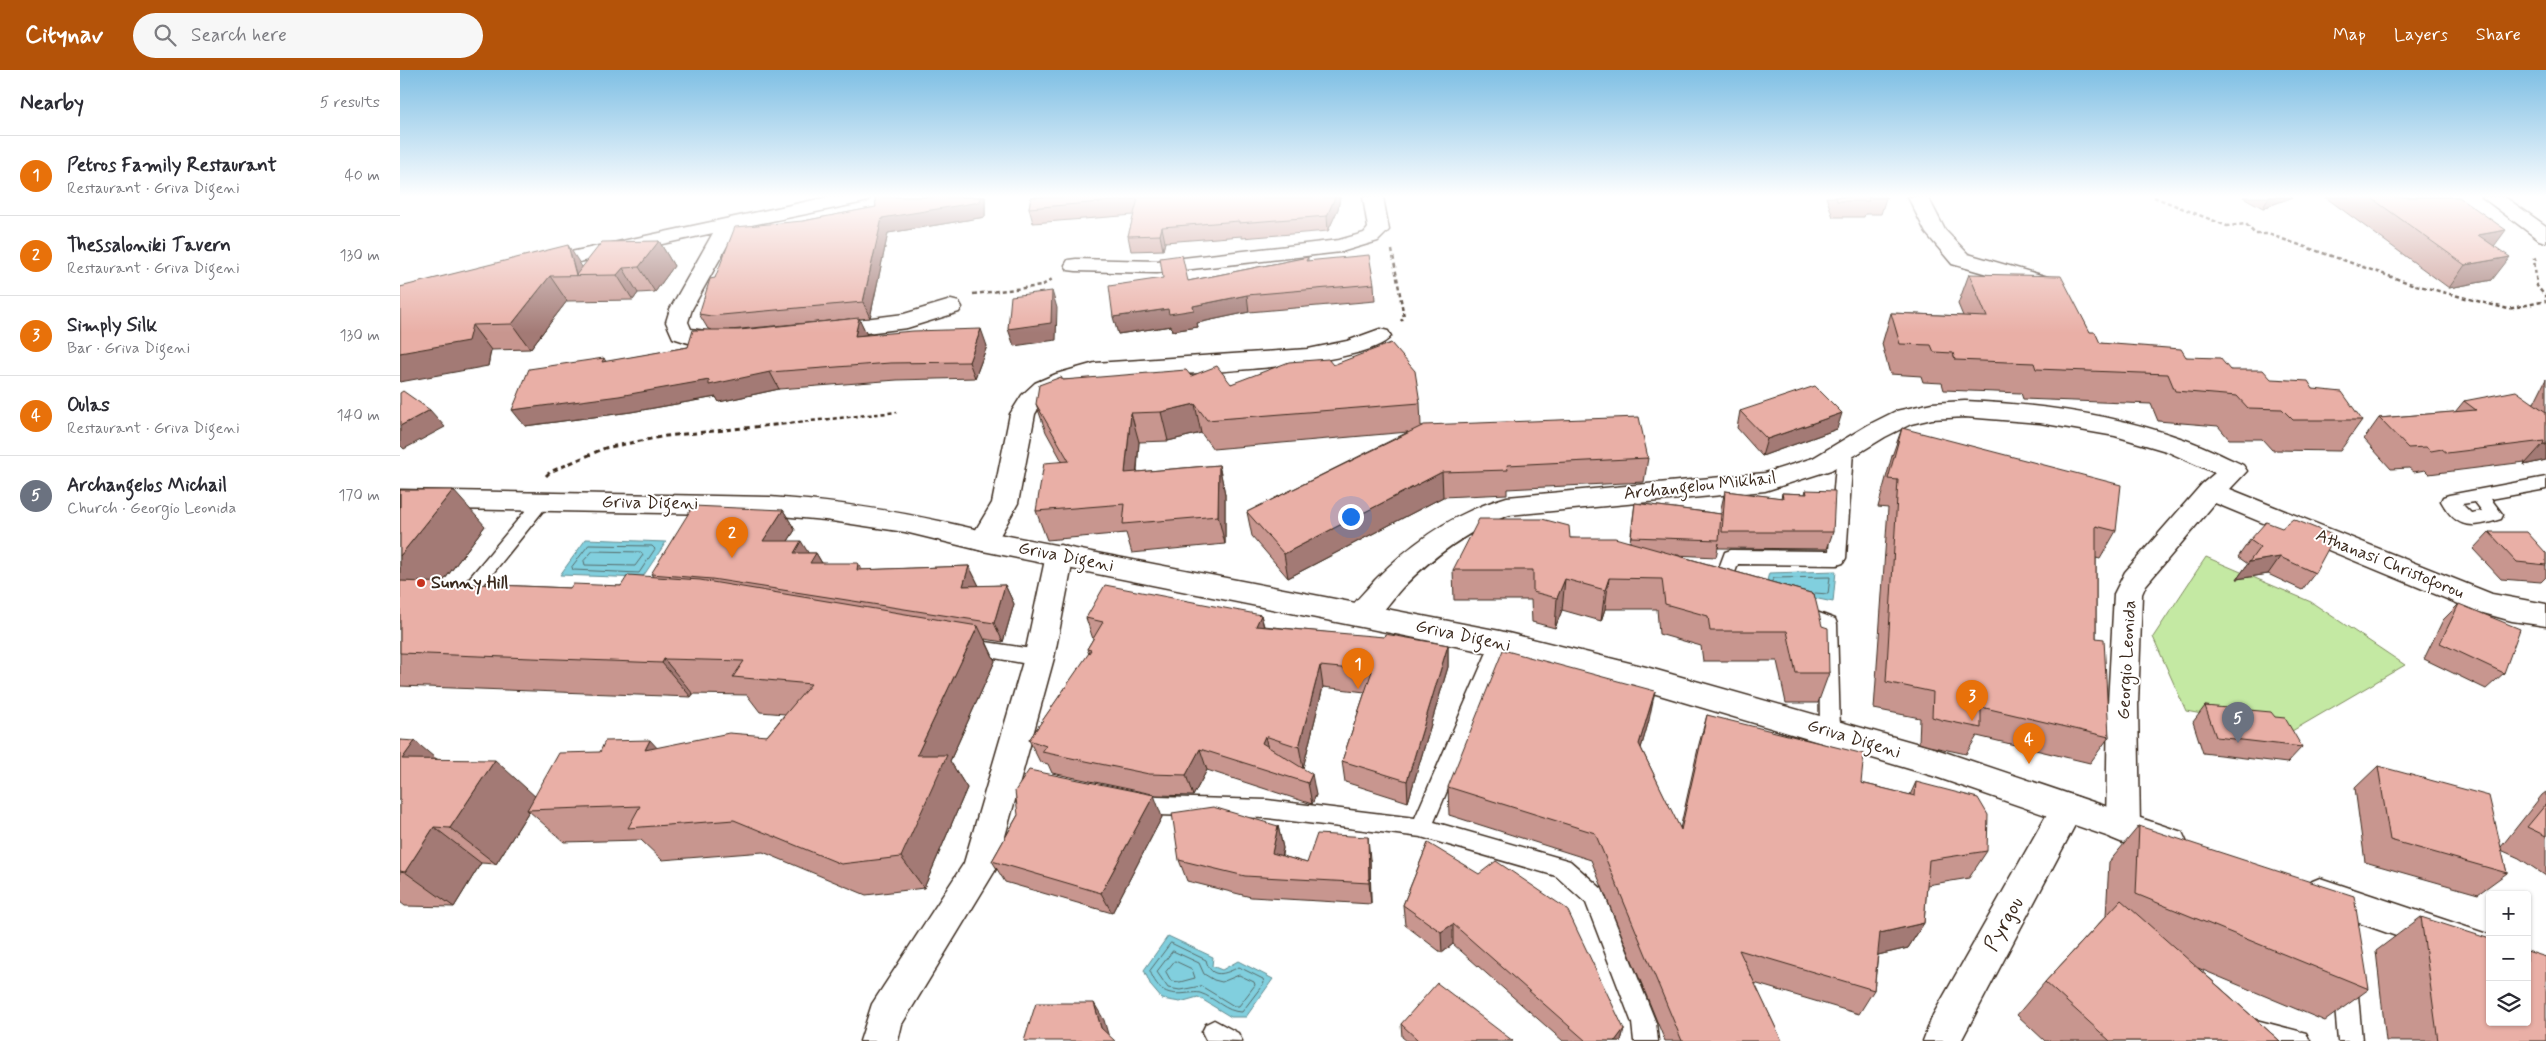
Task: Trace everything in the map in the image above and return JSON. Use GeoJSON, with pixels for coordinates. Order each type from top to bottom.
{"type":"FeatureCollection","features":[{"type":"Feature","properties":{"kind":"street"},"geometry":{"type":"LineString","coordinates":[[516,270],[641,242]]}},
{"type":"Feature","properties":{"kind":"street"},"geometry":{"type":"LineString","coordinates":[[718,242],[680,310],[677,322],[681,332],[696,338],[720,340],[749,338]]}},
{"type":"Feature","properties":{"kind":"street"},"geometry":{"type":"LineString","coordinates":[[1076,265],[1127,268],[1157,267],[1358,242]]}},
{"type":"Feature","properties":{"kind":"street"},"geometry":{"type":"LineString","coordinates":[[1945,242],[1960,259],[2040,282]]}},
{"type":"Feature","properties":{"kind":"street"},"geometry":{"type":"LineString","coordinates":[[806,333],[882,326],[923,317],[951,307]]}},
{"type":"Feature","properties":{"kind":"street"},"geometry":{"type":"LineString","coordinates":[[983,541],[1001,512],[1007,496],[1022,411],[1032,397],[1048,386],[1067,377],[1094,371],[1317,354],[1353,347],[1380,336]]}},
{"type":"Feature","properties":{"kind":"street","name":"Archangelou Mikhail"},"geometry":{"type":"LineString","coordinates":[[1360,616],[1393,578],[1416,557],[1459,524],[1479,514],[1507,506],[1538,502],[1765,482],[1798,474],[1828,461],[1903,418],[1921,412],[1981,410],[2066,420],[2127,431],[2175,446],[2223,481]]}},
{"type":"Feature","properties":{"kind":"street","name":"Athanasi Christoforou"},"geometry":{"type":"LineString","coordinates":[[2223,481],[2486,603],[2512,610],[2546,615]]}},
{"type":"Feature","properties":{"kind":"street","name":"Georgio Leonida"},"geometry":{"type":"LineString","coordinates":[[2123,828],[2123,704],[2128,594],[2135,579],[2223,481]]}},
{"type":"Feature","properties":{"kind":"street","name":"Griva Digeni"},"geometry":{"type":"LineString","coordinates":[[400,499],[761,506],[825,510],[905,522],[983,541],[1500,644],[1646,679],[1933,762],[2198,853]]}},
{"type":"Feature","properties":{"kind":"street"},"geometry":{"type":"LineString","coordinates":[[879,1041],[885,1018],[979,869],[1016,776],[1060,555]]}},
{"type":"Feature","properties":{"kind":"street","name":"Pyrgou"},"geometry":{"type":"LineString","coordinates":[[1942,1041],[1946,1028],[2068,808]]}},
{"type":"Feature","properties":{"kind":"street"},"geometry":{"type":"LineString","coordinates":[[2291,884],[2338,910],[2486,951]]}},
{"type":"Feature","properties":{"kind":"lane"},"geometry":{"type":"LineString","coordinates":[[1748,594],[1722,584],[1731,557],[1837,558],[1845,451]]}},
{"type":"Feature","properties":{"kind":"lane"},"geometry":{"type":"LineString","coordinates":[[2479,496],[2546,483]]}},
{"type":"Feature","properties":{"kind":"lane"},"geometry":{"type":"LineString","coordinates":[[493,595],[467,593],[534,502]]}},
{"type":"Feature","properties":{"kind":"lane"},"geometry":{"type":"LineString","coordinates":[[1784,607],[1828,624],[1830,731]]}},
{"type":"Feature","properties":{"kind":"lane"},"geometry":{"type":"LineString","coordinates":[[951,644],[1039,658]]}},
{"type":"Feature","properties":{"kind":"lane"},"geometry":{"type":"LineString","coordinates":[[1421,828],[1500,644]]}},
{"type":"Feature","properties":{"kind":"lane"},"geometry":{"type":"LineString","coordinates":[[1119,798],[1157,806],[1267,809],[1421,828],[1562,868],[1594,896],[1644,1023],[1646,1041]]}},
{"type":"Feature","properties":{"kind":"lane"},"geometry":{"type":"LineString","coordinates":[[2343,966],[2350,1041]]}},
{"type":"Feature","properties":{"kind":"lane"},"geometry":{"type":"LineString","coordinates":[[2230,1026],[2298,1041]]}},
{"type":"Feature","properties":{"kind":"path"},"geometry":{"type":"LineString","coordinates":[[1380,336],[1399,324],[1404,316],[1395,258],[1386,242]]}},
{"type":"Feature","properties":{"kind":"path"},"geometry":{"type":"LineString","coordinates":[[2292,242],[2412,284],[2508,309],[2546,299],[2537,286],[2534,259],[2540,258]]}},
{"type":"Feature","properties":{"kind":"path"},"geometry":{"type":"LineString","coordinates":[[951,307],[975,293],[1041,286],[1076,265]]}},
{"type":"Feature","properties":{"kind":"path"},"geometry":{"type":"LineString","coordinates":[[534,502],[550,472],[605,448],[666,436],[897,412]]}},
{"type":"Feature","properties":{"kind":"green space"},"geometry":{"type":"Polygon","coordinates":[[[2206,557],[2311,602],[2405,665],[2292,731],[2186,711],[2153,637],[2206,557]]]}},
{"type":"Feature","properties":{"kind":"water"},"geometry":{"type":"Polygon","coordinates":[[[586,539],[666,542],[642,578],[560,575],[586,539]]]}},
{"type":"Feature","properties":{"kind":"water"},"geometry":{"type":"Polygon","coordinates":[[[1836,571],[1833,602],[1765,588],[1769,573],[1836,571]]]}},
{"type":"Feature","properties":{"kind":"water"},"geometry":{"type":"Polygon","coordinates":[[[1168,936],[1213,957],[1212,966],[1222,970],[1238,961],[1273,979],[1246,1017],[1231,1017],[1198,997],[1180,1002],[1162,999],[1151,986],[1144,970],[1168,936]]]}},
{"type":"Feature","properties":{"kind":"building"},"geometry":{"type":"Polygon","coordinates":[[[602,242],[658,242],[639,267],[623,268],[617,275],[550,276],[512,324],[472,325],[468,341],[400,353],[400,287],[568,245],[576,275],[602,242]]]}},
{"type":"Feature","properties":{"kind":"building"},"geometry":{"type":"Polygon","coordinates":[[[729,242],[877,242],[863,302],[711,316],[699,314],[710,279],[715,278],[729,242]]]}},
{"type":"Feature","properties":{"kind":"building"},"geometry":{"type":"Polygon","coordinates":[[[2433,242],[2489,242],[2510,257],[2465,265],[2433,242]]]}},
{"type":"Feature","properties":{"kind":"building"},"geometry":{"type":"Polygon","coordinates":[[[1182,255],[1188,281],[1308,257],[1306,261],[1369,255],[1374,284],[1247,295],[1193,306],[1194,310],[1169,314],[1168,309],[1113,317],[1109,286],[1163,278],[1160,258],[1182,255]]]}},
{"type":"Feature","properties":{"kind":"building"},"geometry":{"type":"Polygon","coordinates":[[[1969,274],[2061,276],[2090,332],[2095,332],[2100,343],[2181,349],[2186,357],[2220,358],[2230,370],[2263,370],[2271,379],[2308,381],[2313,389],[2342,392],[2362,420],[2293,420],[2282,409],[2248,408],[2237,396],[2175,391],[2168,374],[2036,369],[2034,363],[1955,360],[1953,353],[1934,352],[1931,345],[1900,344],[1891,313],[1987,317],[1969,274]]]}},
{"type":"Feature","properties":{"kind":"building"},"geometry":{"type":"Polygon","coordinates":[[[1052,291],[1051,323],[1008,329],[1011,296],[1052,291]]]}},
{"type":"Feature","properties":{"kind":"building"},"geometry":{"type":"Polygon","coordinates":[[[859,318],[855,336],[913,331],[981,329],[969,362],[890,363],[770,372],[709,385],[709,380],[619,396],[512,410],[529,369],[604,358],[602,362],[688,347],[693,330],[739,330],[859,318]]]}},
{"type":"Feature","properties":{"kind":"building"},"geometry":{"type":"Polygon","coordinates":[[[1391,343],[1415,371],[1420,403],[1207,420],[1195,404],[1161,412],[1131,413],[1125,473],[1219,465],[1218,516],[1123,524],[1125,504],[1036,511],[1044,463],[1069,461],[1036,404],[1039,385],[1061,377],[1063,380],[1186,370],[1191,376],[1217,366],[1231,384],[1289,362],[1328,359],[1333,365],[1391,343]]]}},
{"type":"Feature","properties":{"kind":"building"},"geometry":{"type":"Polygon","coordinates":[[[1815,386],[1842,413],[1767,439],[1740,411],[1815,386]]]}},
{"type":"Feature","properties":{"kind":"building"},"geometry":{"type":"Polygon","coordinates":[[[403,391],[430,410],[400,426],[400,393],[403,391]]]}},
{"type":"Feature","properties":{"kind":"building"},"geometry":{"type":"Polygon","coordinates":[[[2516,391],[2546,412],[2546,444],[2543,444],[2544,441],[2447,453],[2442,449],[2431,451],[2426,447],[2408,448],[2379,418],[2476,410],[2464,401],[2516,391]]]}},
{"type":"Feature","properties":{"kind":"building"},"geometry":{"type":"Polygon","coordinates":[[[1639,417],[1648,458],[1507,465],[1508,470],[1442,472],[1284,554],[1247,512],[1424,425],[1639,417]]]}},
{"type":"Feature","properties":{"kind":"building"},"geometry":{"type":"Polygon","coordinates":[[[1902,428],[2121,485],[2116,531],[2096,526],[2096,638],[2104,639],[2109,737],[1981,707],[1981,728],[1942,720],[1932,717],[1933,692],[1886,682],[1898,480],[1888,479],[1902,428]]]}},
{"type":"Feature","properties":{"kind":"building"},"geometry":{"type":"Polygon","coordinates":[[[400,490],[453,490],[400,556],[400,490]]]}},
{"type":"Feature","properties":{"kind":"building"},"geometry":{"type":"Polygon","coordinates":[[[1806,490],[1835,491],[1833,532],[1722,532],[1725,491],[1783,498],[1782,493],[1807,494],[1806,490]]]}},
{"type":"Feature","properties":{"kind":"building"},"geometry":{"type":"Polygon","coordinates":[[[1635,503],[1721,514],[1719,540],[1631,537],[1635,503]]]}},
{"type":"Feature","properties":{"kind":"building"},"geometry":{"type":"Polygon","coordinates":[[[693,506],[783,510],[763,541],[801,541],[794,553],[816,553],[810,563],[858,563],[857,570],[969,566],[963,586],[1005,585],[994,623],[712,579],[651,574],[693,506]]]}},
{"type":"Feature","properties":{"kind":"building"},"geometry":{"type":"Polygon","coordinates":[[[1479,519],[1542,519],[1569,526],[1570,538],[1615,538],[1814,594],[1822,626],[1828,628],[1829,673],[1796,673],[1787,631],[1710,631],[1708,616],[1665,604],[1662,579],[1609,578],[1605,590],[1565,579],[1557,598],[1533,592],[1533,570],[1453,570],[1479,519]]]}},
{"type":"Feature","properties":{"kind":"building"},"geometry":{"type":"Polygon","coordinates":[[[2293,519],[2335,536],[2315,573],[2280,557],[2249,562],[2260,547],[2250,540],[2266,522],[2282,528],[2293,519]]]}},
{"type":"Feature","properties":{"kind":"building"},"geometry":{"type":"Polygon","coordinates":[[[2489,532],[2527,532],[2546,553],[2546,565],[2517,562],[2489,532]]]}},
{"type":"Feature","properties":{"kind":"building"},"geometry":{"type":"Polygon","coordinates":[[[628,575],[700,580],[978,626],[917,755],[947,755],[901,857],[841,864],[734,820],[628,828],[640,806],[527,810],[559,753],[600,752],[605,741],[650,740],[645,750],[729,733],[767,736],[811,684],[733,677],[744,661],[664,659],[662,663],[400,653],[400,581],[570,588],[573,584],[621,586],[628,575]]]}},
{"type":"Feature","properties":{"kind":"building"},"geometry":{"type":"Polygon","coordinates":[[[1105,585],[1261,615],[1256,626],[1384,637],[1385,634],[1448,645],[1407,781],[1342,761],[1372,671],[1320,666],[1299,747],[1265,736],[1262,743],[1312,774],[1308,783],[1200,749],[1186,775],[1149,774],[1042,752],[1046,746],[1029,740],[1091,650],[1087,649],[1103,622],[1086,618],[1105,585]]]}},
{"type":"Feature","properties":{"kind":"building"},"geometry":{"type":"Polygon","coordinates":[[[2459,604],[2520,629],[2504,673],[2440,643],[2459,604]]]}},
{"type":"Feature","properties":{"kind":"building"},"geometry":{"type":"Polygon","coordinates":[[[1503,650],[1655,691],[1639,744],[1681,830],[1707,715],[1864,754],[1861,783],[1915,796],[1916,782],[1978,798],[1988,815],[1987,851],[1929,860],[1924,923],[1880,933],[1874,990],[1739,950],[1782,1041],[1682,1041],[1595,833],[1448,787],[1503,650]]]}},
{"type":"Feature","properties":{"kind":"building"},"geometry":{"type":"Polygon","coordinates":[[[2205,706],[2271,712],[2275,717],[2285,718],[2302,747],[2216,737],[2205,706]]]}},
{"type":"Feature","properties":{"kind":"building"},"geometry":{"type":"Polygon","coordinates":[[[400,740],[415,741],[402,759],[495,760],[450,828],[434,827],[405,872],[400,871],[400,740]]]}},
{"type":"Feature","properties":{"kind":"building"},"geometry":{"type":"Polygon","coordinates":[[[2378,766],[2489,796],[2507,873],[2390,840],[2378,766]]]}},
{"type":"Feature","properties":{"kind":"building"},"geometry":{"type":"Polygon","coordinates":[[[1029,770],[1154,795],[1101,893],[992,861],[1018,815],[1015,791],[1029,770]]]}},
{"type":"Feature","properties":{"kind":"building"},"geometry":{"type":"Polygon","coordinates":[[[2546,804],[2546,836],[2527,827],[2546,804]]]}},
{"type":"Feature","properties":{"kind":"building"},"geometry":{"type":"Polygon","coordinates":[[[1213,807],[1278,826],[1272,853],[1307,863],[1317,834],[1368,837],[1369,883],[1245,876],[1179,860],[1172,813],[1213,807]]]}},
{"type":"Feature","properties":{"kind":"building"},"geometry":{"type":"Polygon","coordinates":[[[2139,826],[2354,896],[2369,989],[2136,894],[2139,826]]]}},
{"type":"Feature","properties":{"kind":"building"},"geometry":{"type":"Polygon","coordinates":[[[1428,843],[1479,874],[1496,861],[1567,909],[1624,1029],[1615,1041],[1586,1041],[1453,924],[1441,932],[1403,905],[1428,843]]]}},
{"type":"Feature","properties":{"kind":"building"},"geometry":{"type":"Polygon","coordinates":[[[2121,900],[2280,1041],[2110,1041],[2045,982],[2121,900]]]}},
{"type":"Feature","properties":{"kind":"building"},"geometry":{"type":"Polygon","coordinates":[[[2421,917],[2486,938],[2486,1026],[2531,1026],[2531,952],[2546,957],[2546,1041],[2438,1041],[2421,917]]]}},
{"type":"Feature","properties":{"kind":"building"},"geometry":{"type":"Polygon","coordinates":[[[1437,983],[1513,1041],[1419,1041],[1401,1024],[1437,983]]]}},
{"type":"Feature","properties":{"kind":"building"},"geometry":{"type":"Polygon","coordinates":[[[1036,1003],[1094,1003],[1101,1028],[1115,1041],[1024,1041],[1036,1003]]]}},
{"type":"Feature","properties":{"kind":"place","name":"Thessaloniki Tavern"},"geometry":{"type":"Point","coordinates":[732,558]}},
{"type":"Feature","properties":{"kind":"place","name":"Sunny Hill"},"geometry":{"type":"Point","coordinates":[421,583]}},
{"type":"Feature","properties":{"kind":"place","name":"Petros Family Restaurant"},"geometry":{"type":"Point","coordinates":[1358,689]}},
{"type":"Feature","properties":{"kind":"place","name":"Simply Silk"},"geometry":{"type":"Point","coordinates":[1972,721]}},
{"type":"Feature","properties":{"kind":"place","name":"Archangelos Michail"},"geometry":{"type":"Point","coordinates":[2238,743]}},
{"type":"Feature","properties":{"kind":"place","name":"Oulas"},"geometry":{"type":"Point","coordinates":[2029,764]}}]}
